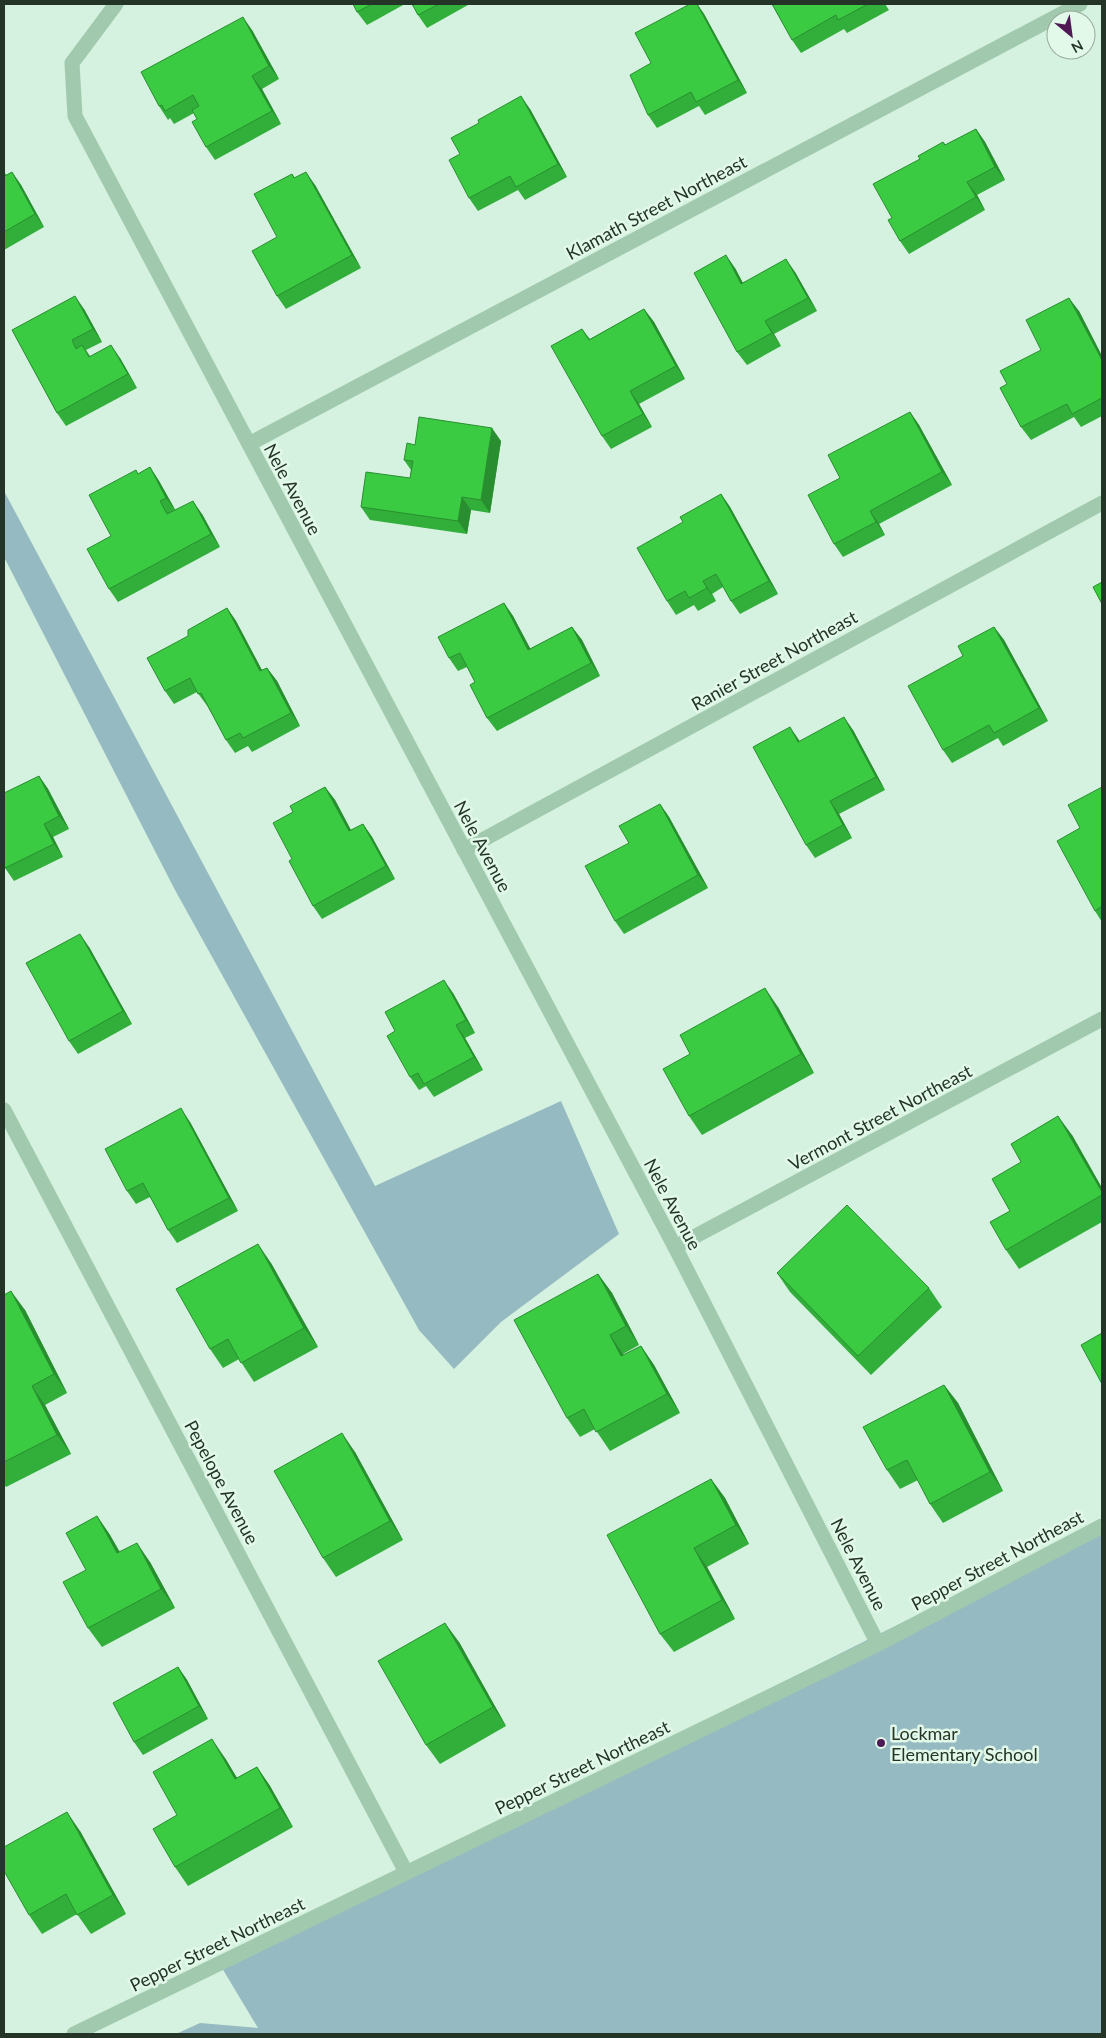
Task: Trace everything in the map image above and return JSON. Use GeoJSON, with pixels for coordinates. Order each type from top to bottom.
{"type":"FeatureCollection","features":[{"type":"Feature","properties":{"kind":"street","name":"Nele Avenue"},"geometry":{"type":"LineString","coordinates":[[116,4],[72,63],[75,116],[675,1247],[878,1644]]}},
{"type":"Feature","properties":{"kind":"street","name":"Klamath Street Northeast"},"geometry":{"type":"LineString","coordinates":[[249,444],[1080,4]]}},
{"type":"Feature","properties":{"kind":"street","name":"Ranier Street Northeast"},"geometry":{"type":"LineString","coordinates":[[464,850],[1102,503]]}},
{"type":"Feature","properties":{"kind":"street","name":"Vermont Street Northeast"},"geometry":{"type":"LineString","coordinates":[[675,1247],[1102,1019]]}},
{"type":"Feature","properties":{"kind":"street","name":"Pepelope Avenue"},"geometry":{"type":"LineString","coordinates":[[4,1110],[406,1872]]}},
{"type":"Feature","properties":{"kind":"street","name":"Pepper Street Northeast"},"geometry":{"type":"LineString","coordinates":[[74,2034],[878,1644],[1102,1526]]}},
{"type":"Feature","properties":{"kind":"shaded area"},"geometry":{"type":"Polygon","coordinates":[[[4,491],[375,1186],[561,1101],[619,1234],[501,1322],[454,1369],[419,1330],[175,890],[4,557],[4,491]]]}},
{"type":"Feature","properties":{"kind":"shaded area","name":"Lockmar Elementary School"},"geometry":{"type":"Polygon","coordinates":[[[1102,1523],[1102,2034],[176,2034],[200,2023],[258,2028],[219,1963],[1102,1523]]]}},
{"type":"Feature","properties":{"kind":"building"},"geometry":{"type":"Polygon","coordinates":[[[353,4],[372,4],[357,12],[353,4]]]}},
{"type":"Feature","properties":{"kind":"building"},"geometry":{"type":"Polygon","coordinates":[[[412,4],[439,4],[418,15],[412,4]]]}},
{"type":"Feature","properties":{"kind":"building"},"geometry":{"type":"Polygon","coordinates":[[[690,4],[697,4],[738,80],[696,102],[691,92],[648,115],[630,75],[651,63],[635,33],[690,4]]]}},
{"type":"Feature","properties":{"kind":"building"},"geometry":{"type":"Polygon","coordinates":[[[772,4],[868,4],[838,20],[836,15],[792,40],[772,4]]]}},
{"type":"Feature","properties":{"kind":"building"},"geometry":{"type":"Polygon","coordinates":[[[243,17],[269,66],[252,76],[272,111],[206,147],[192,122],[197,119],[192,110],[199,106],[193,95],[165,111],[162,105],[159,106],[141,72],[243,17]]]}},
{"type":"Feature","properties":{"kind":"building"},"geometry":{"type":"Polygon","coordinates":[[[521,96],[558,164],[516,187],[510,176],[469,198],[449,160],[460,154],[451,138],[479,123],[478,120],[521,96]]]}},
{"type":"Feature","properties":{"kind":"building"},"geometry":{"type":"Polygon","coordinates":[[[976,129],[995,167],[967,182],[976,197],[900,241],[888,220],[892,218],[873,184],[920,159],[918,156],[943,142],[945,145],[976,129]]]}},
{"type":"Feature","properties":{"kind":"building"},"geometry":{"type":"Polygon","coordinates":[[[12,172],[35,214],[4,232],[4,174],[5,176],[12,172]]]}},
{"type":"Feature","properties":{"kind":"building"},"geometry":{"type":"Polygon","coordinates":[[[306,172],[352,255],[277,296],[252,251],[277,237],[254,194],[292,174],[294,178],[306,172]]]}},
{"type":"Feature","properties":{"kind":"building"},"geometry":{"type":"Polygon","coordinates":[[[726,255],[741,284],[786,259],[808,298],[765,321],[772,333],[737,352],[694,273],[726,255]]]}},
{"type":"Feature","properties":{"kind":"building"},"geometry":{"type":"Polygon","coordinates":[[[75,296],[93,329],[72,340],[76,349],[82,345],[89,357],[111,345],[128,374],[57,413],[12,330],[75,296]]]}},
{"type":"Feature","properties":{"kind":"building"},"geometry":{"type":"Polygon","coordinates":[[[1069,298],[1102,360],[1102,398],[1072,414],[1067,404],[1021,427],[1000,388],[1007,384],[1000,371],[1041,350],[1026,320],[1069,298]]]}},
{"type":"Feature","properties":{"kind":"building"},"geometry":{"type":"Polygon","coordinates":[[[644,309],[676,366],[630,391],[643,414],[602,436],[551,346],[582,329],[589,340],[644,309]]]}},
{"type":"Feature","properties":{"kind":"building"},"geometry":{"type":"Polygon","coordinates":[[[910,412],[942,472],[870,511],[876,522],[834,544],[808,495],[840,478],[828,455],[910,412]]]}},
{"type":"Feature","properties":{"kind":"building"},"geometry":{"type":"Polygon","coordinates":[[[419,417],[492,428],[481,500],[462,497],[458,521],[361,507],[366,472],[410,478],[413,461],[404,460],[407,443],[415,445],[419,417]]]}},
{"type":"Feature","properties":{"kind":"building"},"geometry":{"type":"Polygon","coordinates":[[[150,467],[166,498],[160,501],[167,514],[193,501],[211,534],[109,589],[87,549],[111,536],[89,495],[136,470],[138,474],[150,467]]]}},
{"type":"Feature","properties":{"kind":"building"},"geometry":{"type":"Polygon","coordinates":[[[721,494],[769,581],[731,601],[716,574],[703,581],[707,588],[689,598],[685,591],[667,601],[637,548],[683,522],[680,517],[721,494]]]}},
{"type":"Feature","properties":{"kind":"building"},"geometry":{"type":"Polygon","coordinates":[[[1102,582],[1102,604],[1093,587],[1102,582]]]}},
{"type":"Feature","properties":{"kind":"building"},"geometry":{"type":"Polygon","coordinates":[[[504,603],[528,650],[572,627],[591,663],[487,718],[470,685],[475,682],[460,653],[449,658],[438,637],[504,603]]]}},
{"type":"Feature","properties":{"kind":"building"},"geometry":{"type":"Polygon","coordinates":[[[227,608],[260,671],[267,668],[291,713],[243,738],[240,733],[226,740],[201,693],[198,694],[190,678],[165,691],[147,658],[188,636],[188,630],[227,608]]]}},
{"type":"Feature","properties":{"kind":"building"},"geometry":{"type":"Polygon","coordinates":[[[994,627],[1039,708],[994,733],[989,725],[943,750],[908,686],[963,656],[958,646],[994,627]]]}},
{"type":"Feature","properties":{"kind":"building"},"geometry":{"type":"Polygon","coordinates":[[[844,717],[876,777],[830,801],[843,825],[806,845],[753,747],[790,727],[798,742],[844,717]]]}},
{"type":"Feature","properties":{"kind":"building"},"geometry":{"type":"Polygon","coordinates":[[[39,776],[59,816],[44,824],[54,844],[5,868],[4,793],[39,776]]]}},
{"type":"Feature","properties":{"kind":"building"},"geometry":{"type":"Polygon","coordinates":[[[325,787],[349,831],[363,824],[386,866],[313,906],[289,861],[292,859],[273,823],[293,812],[290,806],[325,787]]]}},
{"type":"Feature","properties":{"kind":"building"},"geometry":{"type":"Polygon","coordinates":[[[1102,787],[1102,906],[1095,911],[1057,841],[1080,828],[1068,805],[1102,787]]]}},
{"type":"Feature","properties":{"kind":"building"},"geometry":{"type":"Polygon","coordinates":[[[660,804],[698,875],[615,921],[585,866],[629,843],[619,826],[660,804]]]}},
{"type":"Feature","properties":{"kind":"building"},"geometry":{"type":"Polygon","coordinates":[[[80,934],[123,1011],[69,1041],[26,963],[80,934]]]}},
{"type":"Feature","properties":{"kind":"building"},"geometry":{"type":"Polygon","coordinates":[[[444,980],[466,1020],[456,1025],[474,1057],[424,1084],[418,1073],[410,1077],[387,1036],[395,1031],[385,1012],[444,980]]]}},
{"type":"Feature","properties":{"kind":"building"},"geometry":{"type":"Polygon","coordinates":[[[765,988],[801,1054],[689,1116],[663,1069],[690,1054],[680,1035],[765,988]]]}},
{"type":"Feature","properties":{"kind":"building"},"geometry":{"type":"Polygon","coordinates":[[[181,1108],[229,1198],[168,1230],[143,1183],[127,1191],[105,1149],[181,1108]]]}},
{"type":"Feature","properties":{"kind":"building"},"geometry":{"type":"Polygon","coordinates":[[[1058,1116],[1102,1195],[1006,1250],[990,1222],[1010,1211],[992,1179],[1021,1162],[1011,1144],[1058,1116]]]}},
{"type":"Feature","properties":{"kind":"building"},"geometry":{"type":"Polygon","coordinates":[[[847,1205],[929,1288],[858,1356],[777,1273],[847,1205]]]}},
{"type":"Feature","properties":{"kind":"building"},"geometry":{"type":"Polygon","coordinates":[[[258,1244],[304,1328],[241,1363],[228,1339],[210,1349],[176,1289],[258,1244]]]}},
{"type":"Feature","properties":{"kind":"building"},"geometry":{"type":"Polygon","coordinates":[[[598,1274],[626,1326],[610,1335],[621,1356],[641,1346],[667,1394],[596,1432],[584,1409],[567,1418],[514,1320],[598,1274]]]}},
{"type":"Feature","properties":{"kind":"building"},"geometry":{"type":"Polygon","coordinates":[[[11,1291],[54,1374],[32,1386],[57,1435],[4,1462],[4,1295],[11,1291]]]}},
{"type":"Feature","properties":{"kind":"building"},"geometry":{"type":"Polygon","coordinates":[[[1102,1333],[1102,1384],[1081,1345],[1102,1333]]]}},
{"type":"Feature","properties":{"kind":"building"},"geometry":{"type":"Polygon","coordinates":[[[944,1385],[990,1472],[930,1504],[907,1460],[887,1470],[863,1427],[944,1385]]]}},
{"type":"Feature","properties":{"kind":"building"},"geometry":{"type":"Polygon","coordinates":[[[342,1433],[390,1521],[323,1558],[274,1471],[342,1433]]]}},
{"type":"Feature","properties":{"kind":"building"},"geometry":{"type":"Polygon","coordinates":[[[711,1479],[736,1525],[694,1548],[722,1600],[660,1634],[607,1535],[711,1479]]]}},
{"type":"Feature","properties":{"kind":"building"},"geometry":{"type":"Polygon","coordinates":[[[97,1516],[117,1553],[137,1543],[161,1589],[88,1628],[63,1582],[86,1570],[66,1533],[97,1516]]]}},
{"type":"Feature","properties":{"kind":"building"},"geometry":{"type":"Polygon","coordinates":[[[445,1623],[493,1707],[426,1745],[378,1661],[445,1623]]]}},
{"type":"Feature","properties":{"kind":"building"},"geometry":{"type":"Polygon","coordinates":[[[178,1667],[199,1706],[134,1742],[113,1703],[178,1667]]]}},
{"type":"Feature","properties":{"kind":"building"},"geometry":{"type":"Polygon","coordinates":[[[212,1739],[235,1779],[257,1767],[280,1808],[175,1867],[153,1829],[177,1815],[153,1772],[212,1739]]]}},
{"type":"Feature","properties":{"kind":"building"},"geometry":{"type":"Polygon","coordinates":[[[67,1812],[113,1895],[77,1915],[66,1894],[29,1915],[4,1871],[4,1847],[67,1812]]]}},
{"type":"Feature","properties":{"kind":"place","name":"Lockmar Elementary School"},"geometry":{"type":"Point","coordinates":[881,1743]}}]}
